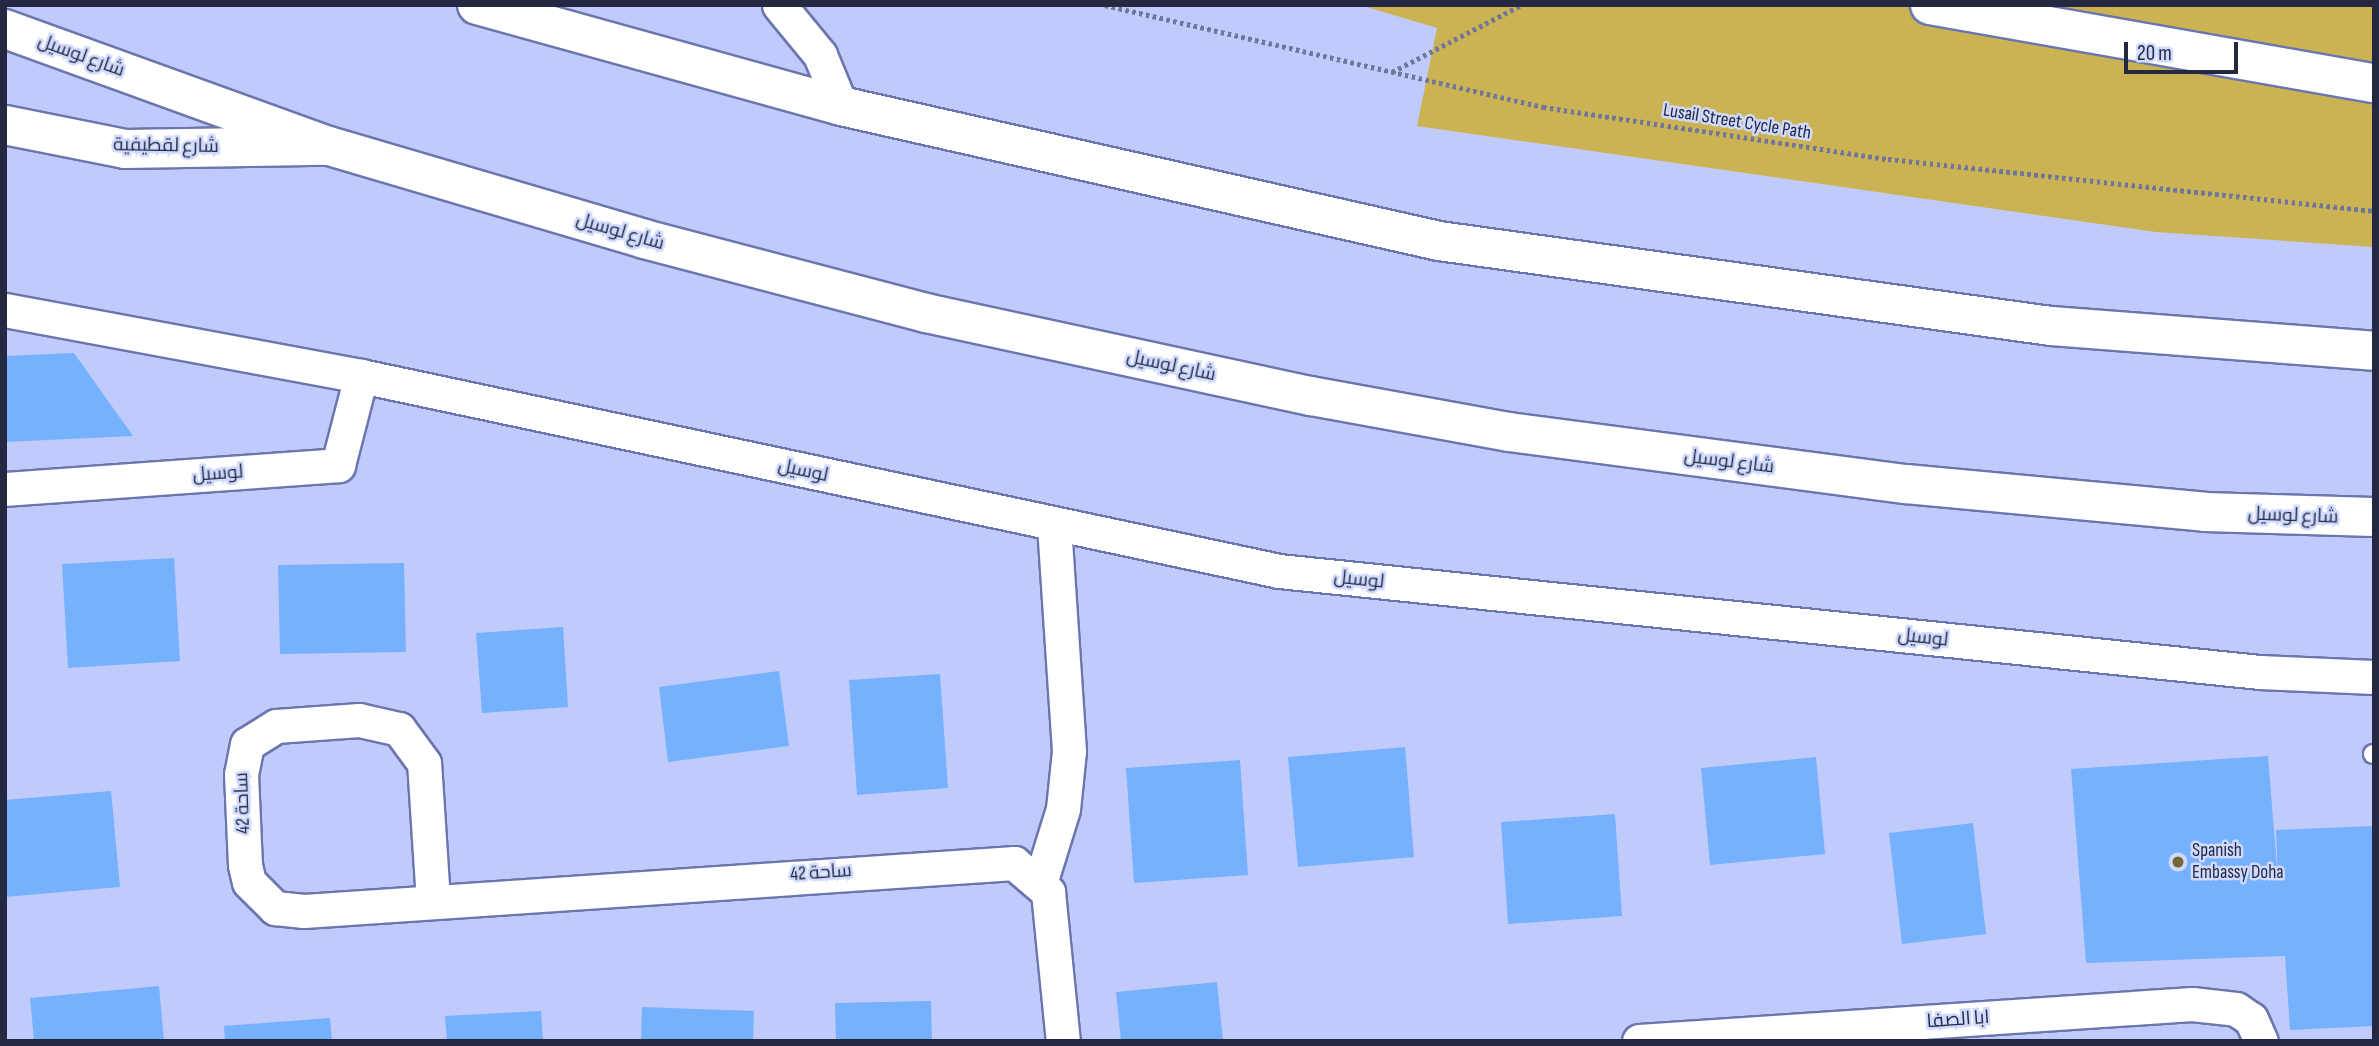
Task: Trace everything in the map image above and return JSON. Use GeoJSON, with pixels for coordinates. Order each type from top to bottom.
{"type":"FeatureCollection","features":[{"type":"Feature","properties":{"kind":"main road"},"geometry":{"type":"LineString","coordinates":[[477,5],[841,106],[1203,193],[1579,264],[2051,326],[2374,351]]}},
{"type":"Feature","properties":{"kind":"main road"},"geometry":{"type":"LineString","coordinates":[[1930,5],[2374,83]]}},
{"type":"Feature","properties":{"kind":"main road","name":"شارع لوسيل"},"geometry":{"type":"LineString","coordinates":[[5,29],[329,146],[926,313],[1311,396],[1509,432],[1906,484],[2299,517],[2374,517]]}},
{"type":"Feature","properties":{"kind":"main road","name":"شارع لقطيفية"},"geometry":{"type":"LineString","coordinates":[[5,125],[125,149],[329,146]]}},
{"type":"Feature","properties":{"kind":"main road"},"geometry":{"type":"LineString","coordinates":[[2299,517],[2374,544]]}},
{"type":"Feature","properties":{"kind":"street"},"geometry":{"type":"LineString","coordinates":[[779,5],[820,55],[841,106]]}},
{"type":"Feature","properties":{"kind":"street","name":"لوسيل"},"geometry":{"type":"LineString","coordinates":[[5,310],[361,376],[1279,571],[2259,672],[2374,677]]}},
{"type":"Feature","properties":{"kind":"street","name":"لوسيل"},"geometry":{"type":"LineString","coordinates":[[5,489],[338,465],[361,376]]}},
{"type":"Feature","properties":{"kind":"street"},"geometry":{"type":"LineString","coordinates":[[1054,525],[1069,751],[1063,809],[1041,880],[1051,912],[1063,1041]]}},
{"type":"Feature","properties":{"kind":"street","name":"ساحة 42"},"geometry":{"type":"LineString","coordinates":[[433,901],[424,763],[399,729],[359,720],[276,726],[247,744],[241,774],[245,865],[261,898],[275,908],[304,911],[999,861],[1041,880]]}},
{"type":"Feature","properties":{"kind":"street","name":"ابا الصفا"},"geometry":{"type":"LineString","coordinates":[[1639,1041],[2192,1004],[2236,1009],[2251,1019],[2261,1041]]}},
{"type":"Feature","properties":{"kind":"path","name":"Lusail Street Cycle Path"},"geometry":{"type":"LineString","coordinates":[[1105,5],[1542,107],[1888,159],[2374,211]]}},
{"type":"Feature","properties":{"kind":"path"},"geometry":{"type":"LineString","coordinates":[[1392,72],[1521,5]]}},
{"type":"Feature","properties":{"kind":"shaded area"},"geometry":{"type":"Polygon","coordinates":[[[1360,5],[2374,5],[2374,247],[2156,232],[1417,126],[1437,28],[1360,5]]]}},
{"type":"Feature","properties":{"kind":"building"},"geometry":{"type":"Polygon","coordinates":[[[74,353],[133,436],[5,442],[5,356],[74,353]]]}},
{"type":"Feature","properties":{"kind":"building"},"geometry":{"type":"Polygon","coordinates":[[[174,558],[180,661],[68,668],[62,564],[174,558]]]}},
{"type":"Feature","properties":{"kind":"building"},"geometry":{"type":"Polygon","coordinates":[[[404,563],[406,652],[280,654],[278,565],[404,563]]]}},
{"type":"Feature","properties":{"kind":"building"},"geometry":{"type":"Polygon","coordinates":[[[563,627],[568,707],[482,713],[476,633],[563,627]]]}},
{"type":"Feature","properties":{"kind":"building"},"geometry":{"type":"Polygon","coordinates":[[[779,671],[789,746],[668,762],[659,687],[779,671]]]}},
{"type":"Feature","properties":{"kind":"building"},"geometry":{"type":"Polygon","coordinates":[[[940,674],[948,788],[857,795],[849,680],[940,674]]]}},
{"type":"Feature","properties":{"kind":"building"},"geometry":{"type":"Polygon","coordinates":[[[1405,747],[1414,857],[1298,867],[1288,757],[1405,747]]]}},
{"type":"Feature","properties":{"kind":"building","name":"Spanish Embassy Doha"},"geometry":{"type":"Polygon","coordinates":[[[2268,756],[2278,880],[2276,830],[2374,826],[2374,1026],[2290,1030],[2285,956],[2086,963],[2071,769],[2268,756]]]}},
{"type":"Feature","properties":{"kind":"building"},"geometry":{"type":"Polygon","coordinates":[[[1816,757],[1825,854],[1710,865],[1701,768],[1816,757]]]}},
{"type":"Feature","properties":{"kind":"building"},"geometry":{"type":"Polygon","coordinates":[[[1240,760],[1248,875],[1134,883],[1126,768],[1240,760]]]}},
{"type":"Feature","properties":{"kind":"building"},"geometry":{"type":"Polygon","coordinates":[[[111,791],[120,887],[5,897],[5,800],[111,791]]]}},
{"type":"Feature","properties":{"kind":"building"},"geometry":{"type":"Polygon","coordinates":[[[1615,814],[1622,916],[1508,924],[1501,822],[1615,814]]]}},
{"type":"Feature","properties":{"kind":"building"},"geometry":{"type":"Polygon","coordinates":[[[1973,823],[1986,934],[1902,944],[1889,833],[1973,823]]]}},
{"type":"Feature","properties":{"kind":"building"},"geometry":{"type":"Polygon","coordinates":[[[1217,982],[1223,1041],[1121,1041],[1116,992],[1217,982]]]}},
{"type":"Feature","properties":{"kind":"building"},"geometry":{"type":"Polygon","coordinates":[[[159,986],[164,1041],[34,1041],[30,998],[159,986]]]}},
{"type":"Feature","properties":{"kind":"building"},"geometry":{"type":"Polygon","coordinates":[[[931,1001],[932,1041],[836,1041],[835,1003],[931,1001]]]}},
{"type":"Feature","properties":{"kind":"building"},"geometry":{"type":"Polygon","coordinates":[[[642,1007],[754,1011],[753,1041],[641,1041],[642,1007]]]}},
{"type":"Feature","properties":{"kind":"building"},"geometry":{"type":"Polygon","coordinates":[[[541,1011],[543,1041],[447,1041],[445,1016],[541,1011]]]}},
{"type":"Feature","properties":{"kind":"building"},"geometry":{"type":"Polygon","coordinates":[[[330,1018],[332,1041],[225,1041],[224,1026],[330,1018]]]}},
{"type":"Feature","properties":{"kind":"place","name":"Spanish Embassy Doha"},"geometry":{"type":"Point","coordinates":[2178,862]}}]}
